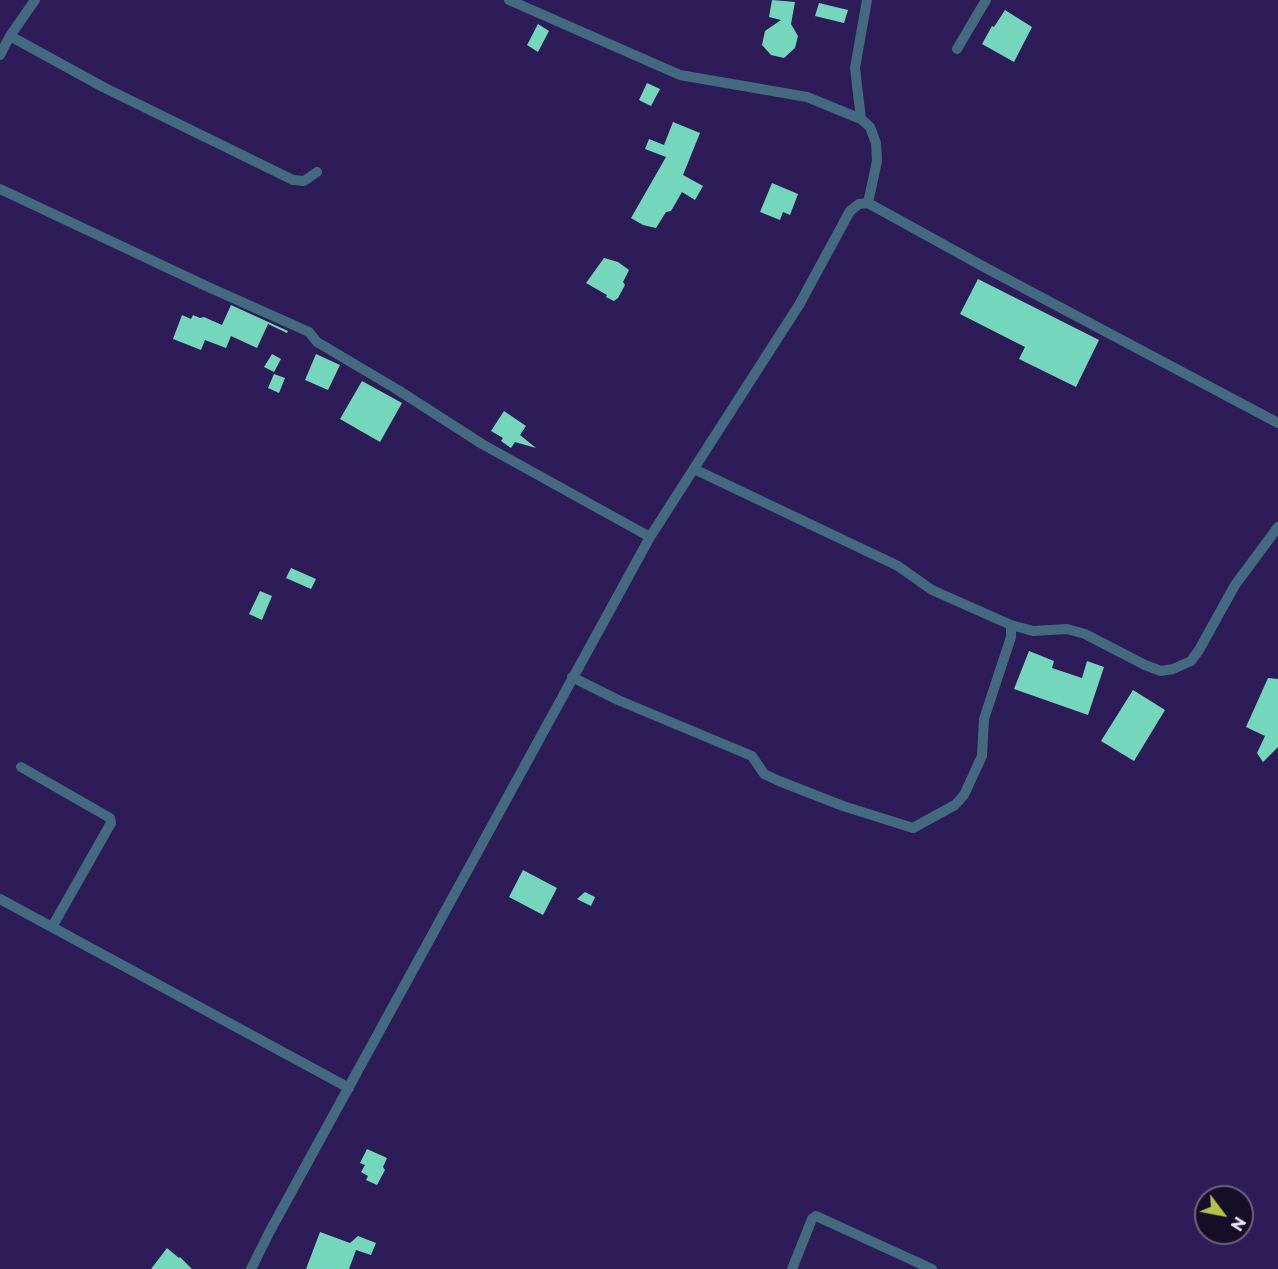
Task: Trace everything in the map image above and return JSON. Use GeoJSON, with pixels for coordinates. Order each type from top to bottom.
{"type":"FeatureCollection","features":[{"type":"Feature","properties":{"kind":"street"},"geometry":{"type":"LineString","coordinates":[[0,55],[35,0]]}},
{"type":"Feature","properties":{"kind":"street"},"geometry":{"type":"LineString","coordinates":[[509,0],[680,75],[807,98],[861,119],[870,127],[876,143],[877,161],[868,203]]}},
{"type":"Feature","properties":{"kind":"street"},"geometry":{"type":"LineString","coordinates":[[861,119],[855,68],[867,0]]}},
{"type":"Feature","properties":{"kind":"street"},"geometry":{"type":"LineString","coordinates":[[957,49],[986,0]]}},
{"type":"Feature","properties":{"kind":"street"},"geometry":{"type":"LineString","coordinates":[[10,36],[103,87],[293,180],[304,181],[317,172]]}},
{"type":"Feature","properties":{"kind":"street"},"geometry":{"type":"LineString","coordinates":[[0,189],[309,332],[317,342],[482,444],[650,537]]}},
{"type":"Feature","properties":{"kind":"street"},"geometry":{"type":"LineString","coordinates":[[250,1269],[650,537],[799,305],[850,211],[859,204],[868,203],[1278,423]]}},
{"type":"Feature","properties":{"kind":"street"},"geometry":{"type":"LineString","coordinates":[[694,469],[898,566],[932,590],[1011,625],[1033,631],[1067,629],[1085,634],[1161,671],[1173,669],[1191,661],[1235,585],[1278,527]]}},
{"type":"Feature","properties":{"kind":"street"},"geometry":{"type":"LineString","coordinates":[[572,677],[618,700],[752,756],[764,774],[779,781],[843,806],[914,828],[955,805],[964,795],[982,756],[984,719],[1011,637],[1011,625]]}},
{"type":"Feature","properties":{"kind":"street"},"geometry":{"type":"LineString","coordinates":[[21,767],[110,818],[111,823],[52,927]]}},
{"type":"Feature","properties":{"kind":"street"},"geometry":{"type":"LineString","coordinates":[[0,899],[349,1088]]}},
{"type":"Feature","properties":{"kind":"street"},"geometry":{"type":"LineString","coordinates":[[792,1269],[812,1219],[816,1216],[932,1269]]}},
{"type":"Feature","properties":{"kind":"building"},"geometry":{"type":"Polygon","coordinates":[[[772,0],[795,2],[791,24],[798,36],[795,48],[784,58],[771,55],[762,45],[765,31],[781,20],[769,17],[772,0]]]}},
{"type":"Feature","properties":{"kind":"building"},"geometry":{"type":"Polygon","coordinates":[[[819,3],[848,10],[844,23],[815,16],[819,3]]]}},
{"type":"Feature","properties":{"kind":"building"},"geometry":{"type":"Polygon","coordinates":[[[1005,10],[1032,27],[1014,62],[982,44],[992,26],[994,27],[1005,10]]]}},
{"type":"Feature","properties":{"kind":"building"},"geometry":{"type":"Polygon","coordinates":[[[538,24],[549,31],[538,52],[527,45],[538,24]]]}},
{"type":"Feature","properties":{"kind":"building"},"geometry":{"type":"Polygon","coordinates":[[[647,83],[660,89],[651,106],[639,100],[647,83]]]}},
{"type":"Feature","properties":{"kind":"building"},"geometry":{"type":"Polygon","coordinates":[[[673,122],[700,133],[683,175],[703,186],[695,200],[682,192],[671,211],[666,212],[656,228],[643,225],[631,218],[666,157],[645,149],[649,139],[664,145],[673,122]]]}},
{"type":"Feature","properties":{"kind":"building"},"geometry":{"type":"Polygon","coordinates":[[[772,183],[798,194],[790,215],[783,212],[780,220],[760,212],[772,183]]]}},
{"type":"Feature","properties":{"kind":"building"},"geometry":{"type":"Polygon","coordinates":[[[604,258],[618,262],[629,270],[623,282],[625,285],[614,301],[586,283],[604,258]]]}},
{"type":"Feature","properties":{"kind":"building"},"geometry":{"type":"Polygon","coordinates":[[[978,279],[1099,340],[1076,387],[1019,359],[1025,347],[960,314],[978,279]]]}},
{"type":"Feature","properties":{"kind":"building"},"geometry":{"type":"Polygon","coordinates":[[[231,305],[288,331],[287,333],[268,324],[257,348],[231,336],[226,348],[205,340],[201,350],[173,339],[182,315],[191,319],[193,315],[204,317],[222,325],[231,305]]]}},
{"type":"Feature","properties":{"kind":"building"},"geometry":{"type":"Polygon","coordinates":[[[272,354],[281,359],[274,372],[264,367],[272,354]]]}},
{"type":"Feature","properties":{"kind":"building"},"geometry":{"type":"Polygon","coordinates":[[[316,354],[340,365],[328,390],[305,380],[316,354]]]}},
{"type":"Feature","properties":{"kind":"building"},"geometry":{"type":"Polygon","coordinates":[[[274,374],[285,378],[279,393],[268,388],[274,374]]]}},
{"type":"Feature","properties":{"kind":"building"},"geometry":{"type":"Polygon","coordinates":[[[362,381],[402,403],[380,442],[340,419],[362,381]]]}},
{"type":"Feature","properties":{"kind":"building"},"geometry":{"type":"Polygon","coordinates":[[[504,411],[526,426],[520,435],[536,448],[515,442],[511,448],[501,441],[503,438],[491,431],[504,411]]]}},
{"type":"Feature","properties":{"kind":"building"},"geometry":{"type":"Polygon","coordinates":[[[291,568],[316,579],[311,589],[286,578],[291,568]]]}},
{"type":"Feature","properties":{"kind":"building"},"geometry":{"type":"Polygon","coordinates":[[[260,591],[272,596],[262,620],[249,614],[260,591]]]}},
{"type":"Feature","properties":{"kind":"building"},"geometry":{"type":"Polygon","coordinates":[[[1029,651],[1054,661],[1052,668],[1082,678],[1087,661],[1104,667],[1088,715],[1014,689],[1029,651]]]}},
{"type":"Feature","properties":{"kind":"building"},"geometry":{"type":"Polygon","coordinates":[[[1268,678],[1278,679],[1278,747],[1263,762],[1257,753],[1265,736],[1246,727],[1268,678]]]}},
{"type":"Feature","properties":{"kind":"building"},"geometry":{"type":"Polygon","coordinates":[[[1133,690],[1165,710],[1134,761],[1101,741],[1133,690]]]}},
{"type":"Feature","properties":{"kind":"building"},"geometry":{"type":"Polygon","coordinates":[[[523,870],[557,888],[543,915],[509,897],[523,870]]]}},
{"type":"Feature","properties":{"kind":"building"},"geometry":{"type":"Polygon","coordinates":[[[585,892],[595,897],[591,906],[577,899],[585,892]]]}},
{"type":"Feature","properties":{"kind":"building"},"geometry":{"type":"Polygon","coordinates":[[[367,1149],[387,1158],[383,1167],[385,1170],[377,1185],[366,1180],[368,1176],[361,1172],[365,1165],[360,1163],[367,1149]]]}},
{"type":"Feature","properties":{"kind":"building"},"geometry":{"type":"Polygon","coordinates":[[[320,1232],[350,1243],[358,1236],[376,1243],[371,1255],[356,1250],[349,1269],[306,1269],[320,1232]]]}},
{"type":"Feature","properties":{"kind":"building"},"geometry":{"type":"Polygon","coordinates":[[[167,1248],[180,1257],[192,1269],[151,1269],[167,1248]]]}}]}
